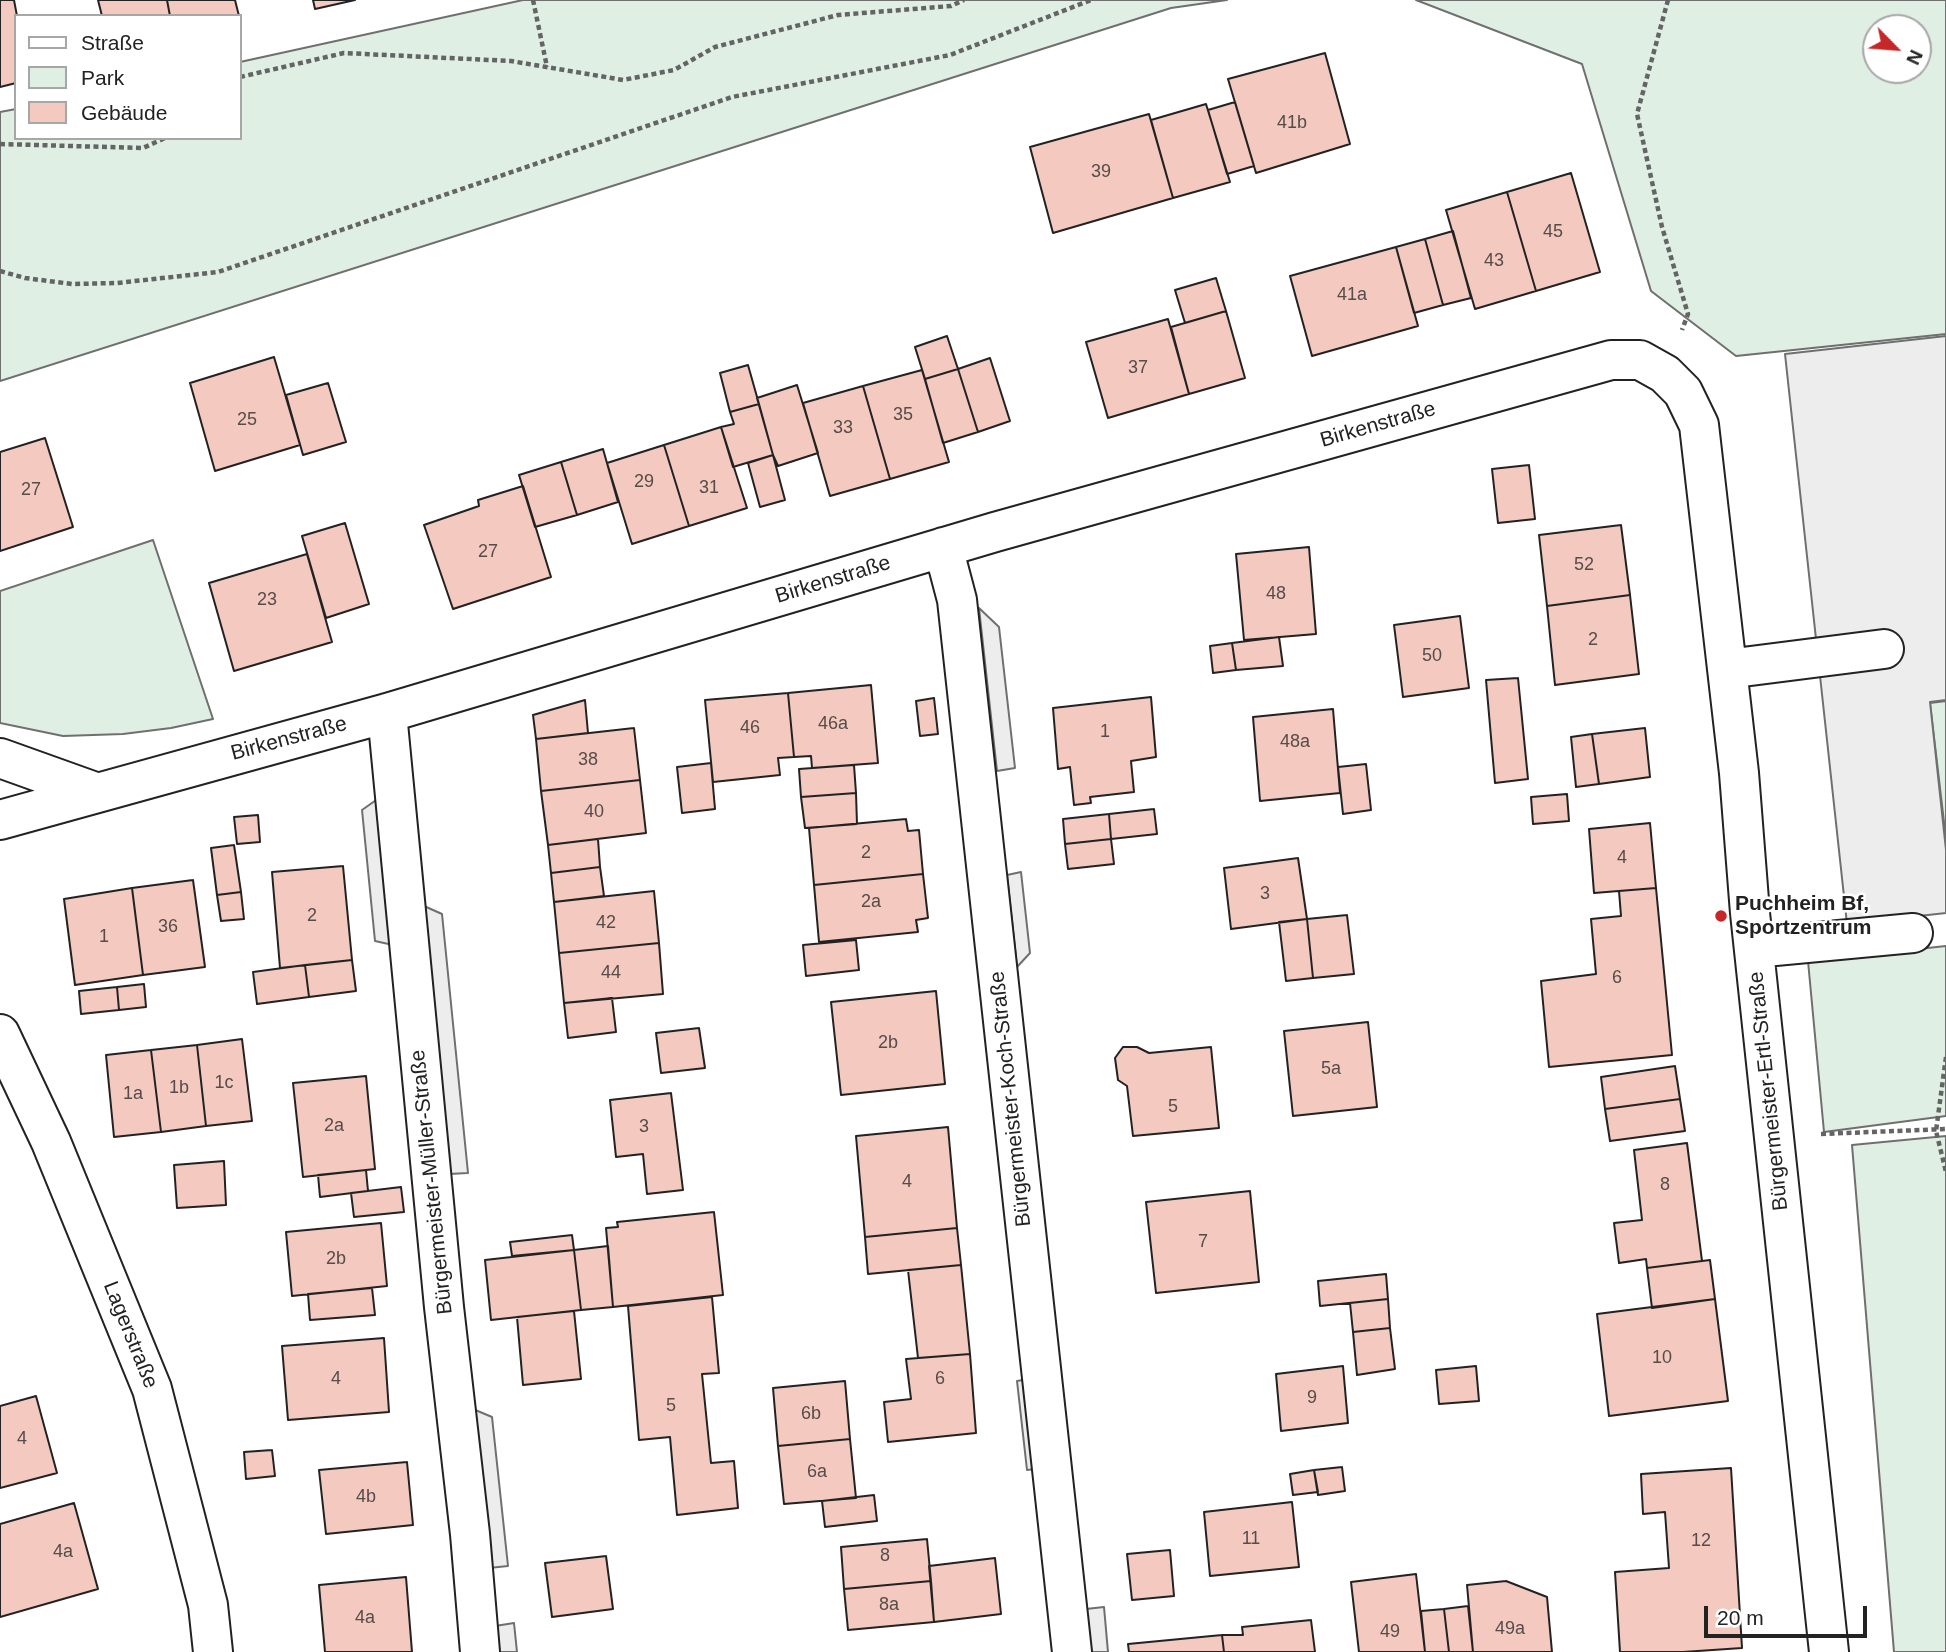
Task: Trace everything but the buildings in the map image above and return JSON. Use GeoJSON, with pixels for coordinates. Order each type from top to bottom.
{"type":"FeatureCollection","features":[{"type":"Feature","properties":{"kind":"street","name":"Birkenstraße"},"geometry":{"type":"LineString","coordinates":[[0,820],[387,713],[943,547],[1611,360],[1640,360],[1665,374]]}},
{"type":"Feature","properties":{"kind":"street","name":"Bürgermeister-Ertl-Straße"},"geometry":{"type":"LineString","coordinates":[[1665,374],[1683,392],[1699,425],[1739,773],[1754,948],[1829,1652]]}},
{"type":"Feature","properties":{"kind":"street","name":"Bürgermeister-Koch-Straße"},"geometry":{"type":"LineString","coordinates":[[943,547],[957,600],[1072,1652]]}},
{"type":"Feature","properties":{"kind":"street"},"geometry":{"type":"LineString","coordinates":[[1727,669],[1884,649]]}},
{"type":"Feature","properties":{"kind":"street","name":"Bürgermeister-Müller-Straße"},"geometry":{"type":"LineString","coordinates":[[387,713],[480,1652]]}},
{"type":"Feature","properties":{"kind":"street"},"geometry":{"type":"LineString","coordinates":[[0,758],[95,792]]}},
{"type":"Feature","properties":{"kind":"street"},"geometry":{"type":"LineString","coordinates":[[1754,948],[1913,933]]}},
{"type":"Feature","properties":{"kind":"street","name":"Lagerstraße"},"geometry":{"type":"LineString","coordinates":[[0,1034],[51,1142],[152,1389],[208,1605],[213,1652]]}},
{"type":"Feature","properties":{"kind":"path"},"geometry":{"type":"LineString","coordinates":[[533,0],[547,67]]}},
{"type":"Feature","properties":{"kind":"path"},"geometry":{"type":"LineString","coordinates":[[242,77],[344,52],[511,61],[623,79],[674,70],[715,47],[838,15],[951,6],[964,0]]}},
{"type":"Feature","properties":{"kind":"path"},"geometry":{"type":"LineString","coordinates":[[0,271],[25,278],[72,284],[117,284],[218,272],[732,97],[950,55],[1091,0]]}},
{"type":"Feature","properties":{"kind":"path"},"geometry":{"type":"LineString","coordinates":[[1665,374],[1688,314],[1662,227],[1637,114],[1668,0]]}},
{"type":"Feature","properties":{"kind":"path"},"geometry":{"type":"LineString","coordinates":[[0,144],[143,148],[161,140]]}},
{"type":"Feature","properties":{"kind":"path"},"geometry":{"type":"LineString","coordinates":[[1946,1057],[1936,1131],[1946,1172]]}},
{"type":"Feature","properties":{"kind":"path"},"geometry":{"type":"LineString","coordinates":[[1774,1140],[1831,1132],[1946,1129]]}},
{"type":"Feature","properties":{"kind":"green space"},"geometry":{"type":"Polygon","coordinates":[[[523,0],[1227,0],[1171,8],[0,381],[0,112],[14,109],[14,140],[242,140],[242,62],[523,0]]]}},
{"type":"Feature","properties":{"kind":"green space"},"geometry":{"type":"Polygon","coordinates":[[[1416,0],[1946,0],[1946,334],[1736,356],[1651,291],[1582,64],[1416,0]]]}},
{"type":"Feature","properties":{"kind":"green space"},"geometry":{"type":"Polygon","coordinates":[[[153,540],[213,719],[123,734],[63,736],[0,723],[0,591],[153,540]]]}},
{"type":"Feature","properties":{"kind":"green space"},"geometry":{"type":"Polygon","coordinates":[[[1946,701],[1946,839],[1930,703],[1946,701]]]}},
{"type":"Feature","properties":{"kind":"green space"},"geometry":{"type":"Polygon","coordinates":[[[1946,946],[1946,1116],[1824,1132],[1808,961],[1946,946]]]}},
{"type":"Feature","properties":{"kind":"green space"},"geometry":{"type":"Polygon","coordinates":[[[1946,1136],[1946,1652],[1894,1652],[1852,1145],[1946,1136]]]}},
{"type":"Feature","properties":{"kind":"shaded area"},"geometry":{"type":"Polygon","coordinates":[[[1946,336],[1946,700],[1930,702],[1946,850],[1946,913],[1847,924],[1785,354],[1946,336]]]}},
{"type":"Feature","properties":{"kind":"shaded area"},"geometry":{"type":"Polygon","coordinates":[[[979,608],[999,627],[1015,768],[997,771],[979,608]]]}},
{"type":"Feature","properties":{"kind":"shaded area"},"geometry":{"type":"Polygon","coordinates":[[[379,798],[393,945],[375,941],[362,810],[379,798]]]}},
{"type":"Feature","properties":{"kind":"shaded area"},"geometry":{"type":"Polygon","coordinates":[[[1021,872],[1030,953],[1017,967],[1007,875],[1021,872]]]}},
{"type":"Feature","properties":{"kind":"shaded area"},"geometry":{"type":"Polygon","coordinates":[[[424,906],[442,914],[468,1173],[449,1174],[424,906]]]}},
{"type":"Feature","properties":{"kind":"shaded area"},"geometry":{"type":"Polygon","coordinates":[[[1034,1378],[1044,1468],[1027,1470],[1017,1381],[1034,1378]]]}},
{"type":"Feature","properties":{"kind":"shaded area"},"geometry":{"type":"Polygon","coordinates":[[[473,1409],[492,1417],[508,1566],[489,1568],[473,1409]]]}},
{"type":"Feature","properties":{"kind":"shaded area"},"geometry":{"type":"Polygon","coordinates":[[[1104,1607],[1108,1652],[1091,1652],[1086,1609],[1104,1607]]]}},
{"type":"Feature","properties":{"kind":"shaded area"},"geometry":{"type":"Polygon","coordinates":[[[514,1623],[517,1652],[499,1652],[495,1626],[514,1623]]]}},
{"type":"Feature","properties":{"kind":"place","name":"Puchheim Bf, Sportzentrum"},"geometry":{"type":"Point","coordinates":[1721,916]}}]}
